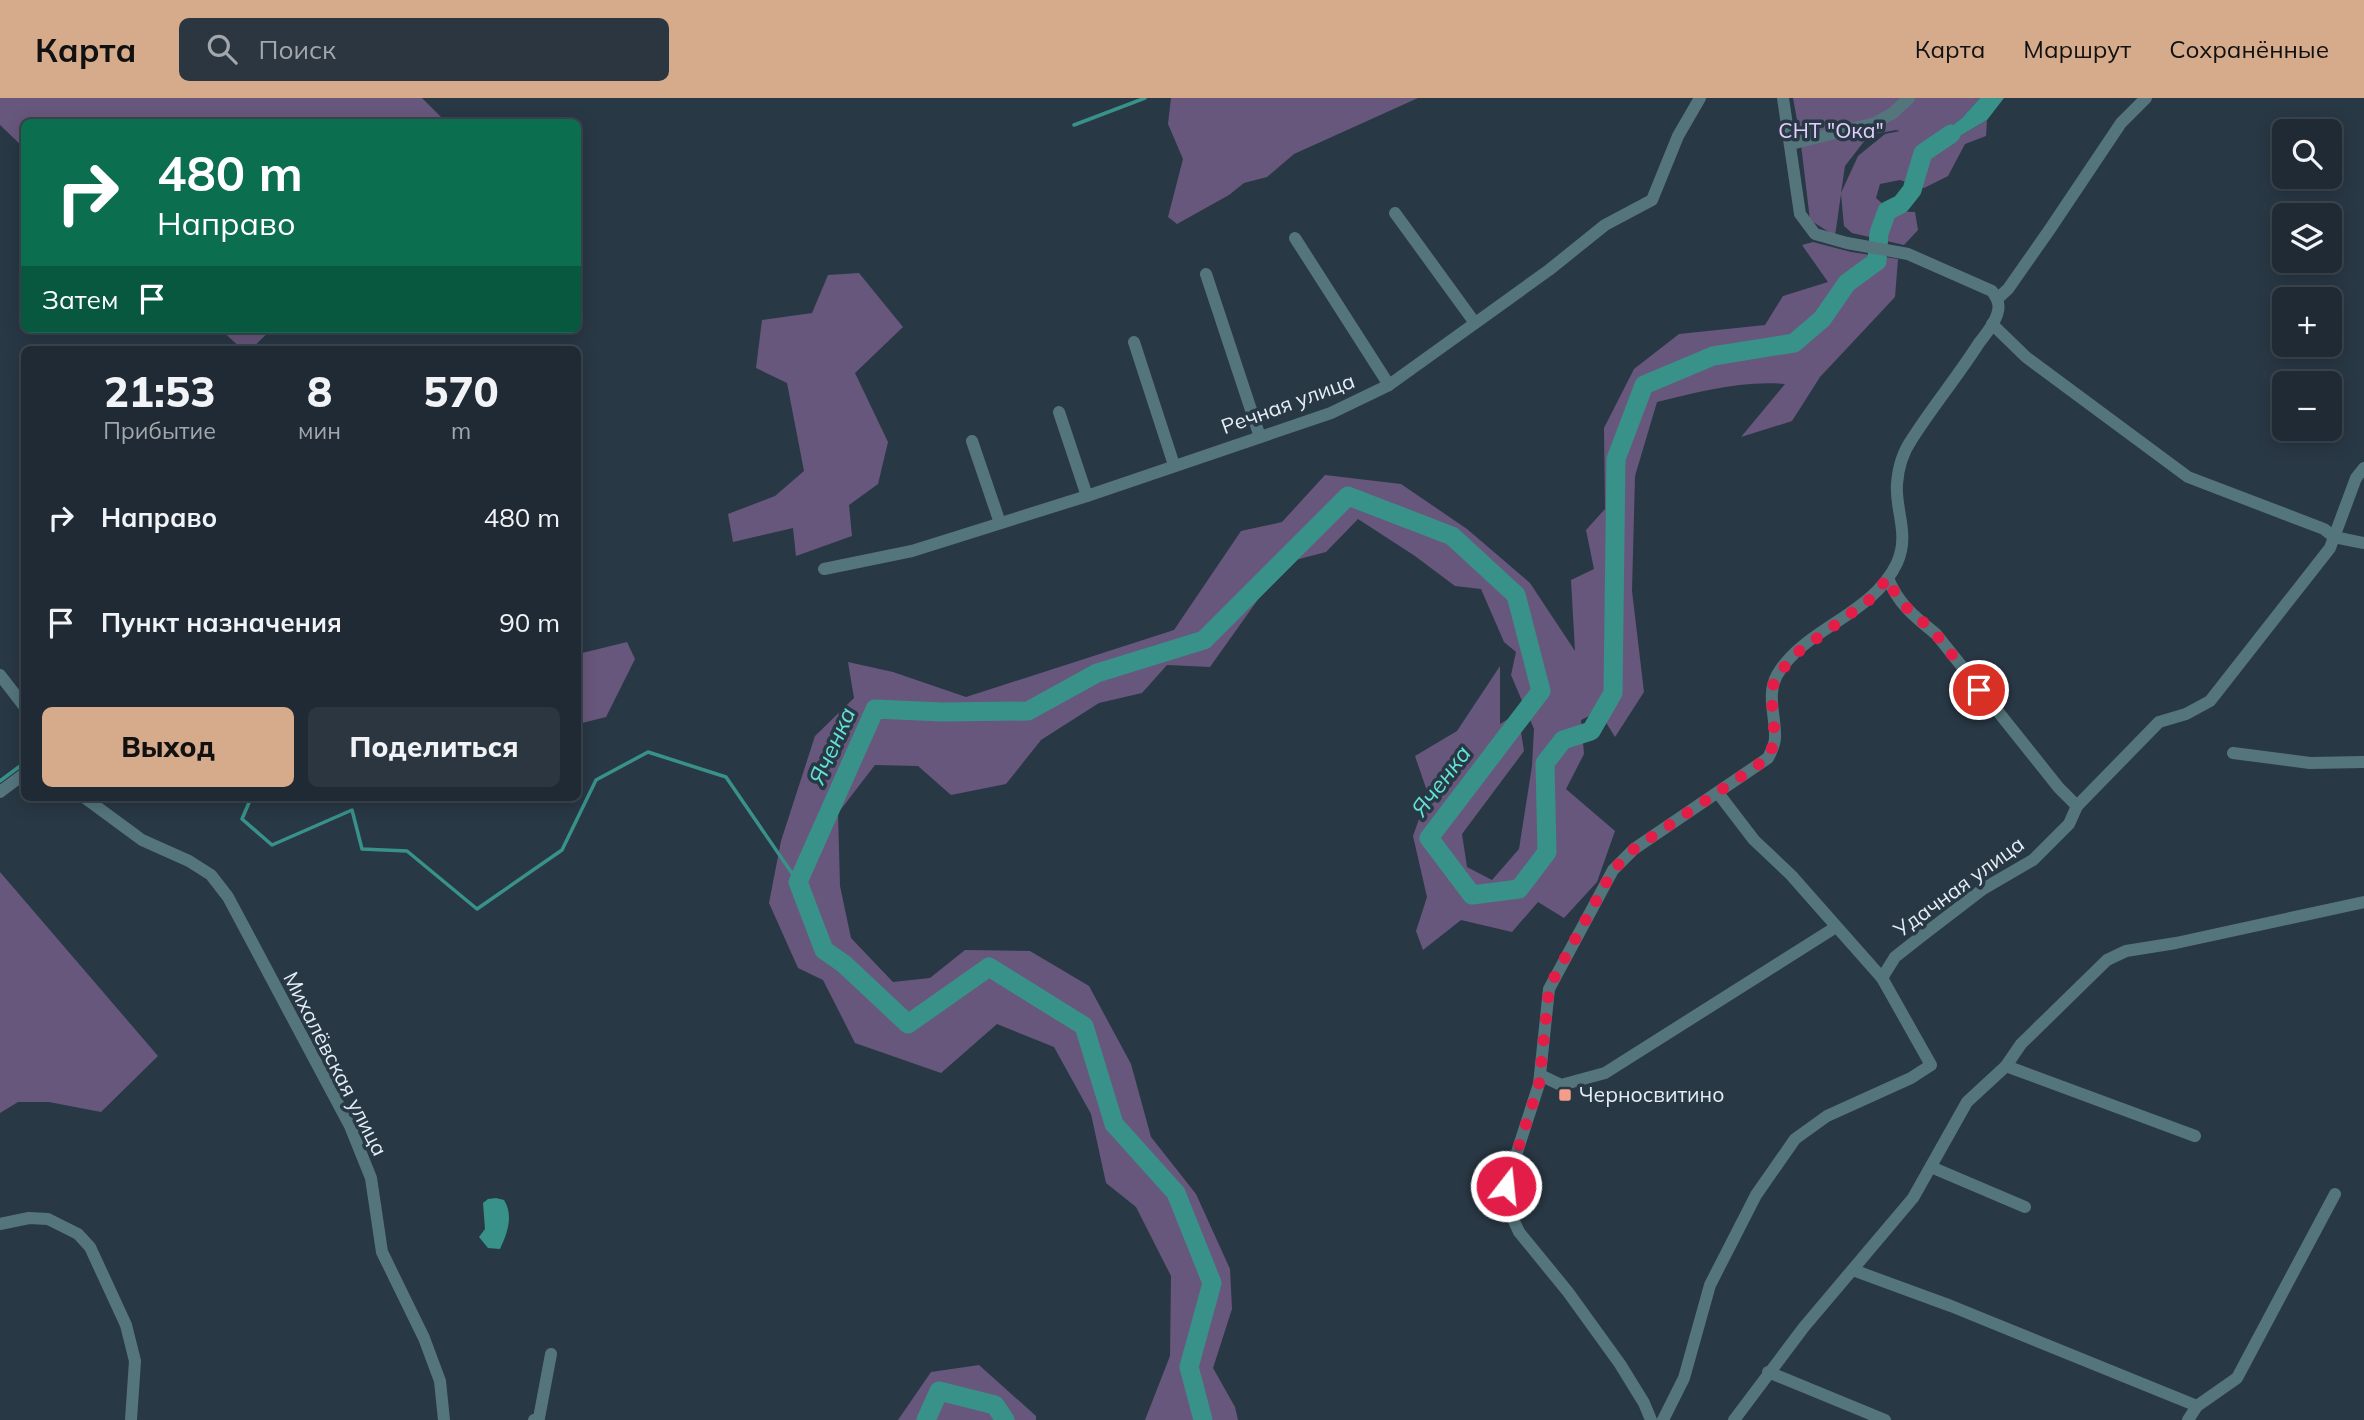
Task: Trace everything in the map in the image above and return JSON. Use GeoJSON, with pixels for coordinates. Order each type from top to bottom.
{"type":"FeatureCollection","features":[{"type":"Feature","properties":{"kind":"street","name":"Речная улица"},"geometry":{"type":"LineString","coordinates":[[824,569],[912,551],[1087,496],[1331,413],[1389,385],[1549,270],[1605,225],[1651,200],[1678,136],[1700,98]]}},
{"type":"Feature","properties":{"kind":"street"},"geometry":{"type":"LineString","coordinates":[[1651,1420],[1644,1403],[1620,1364],[1568,1292],[1519,1232],[1508,1208],[1506,1186],[1540,1075],[1549,989],[1613,870],[1634,849],[1768,758],[1775,740],[1771,692],[1776,676],[1798,652],[1869,600],[1888,578],[1898,560],[1902,542],[1896,486],[1909,443],[1992,324],[1998,310],[1997,299],[1992,291],[1908,254],[1815,234],[1800,214],[1783,98]]}},
{"type":"Feature","properties":{"kind":"street"},"geometry":{"type":"LineString","coordinates":[[1791,144],[1875,123],[1893,113],[1909,98]]}},
{"type":"Feature","properties":{"kind":"street"},"geometry":{"type":"LineString","coordinates":[[1997,299],[2008,289],[2121,123],[2147,98]]}},
{"type":"Feature","properties":{"kind":"street"},"geometry":{"type":"LineString","coordinates":[[1395,213],[1475,323]]}},
{"type":"Feature","properties":{"kind":"street"},"geometry":{"type":"LineString","coordinates":[[1295,238],[1389,385]]}},
{"type":"Feature","properties":{"kind":"street"},"geometry":{"type":"LineString","coordinates":[[1206,274],[1260,437]]}},
{"type":"Feature","properties":{"kind":"street"},"geometry":{"type":"LineString","coordinates":[[1992,324],[2026,357],[2188,478],[2323,529],[2334,537],[2364,543]]}},
{"type":"Feature","properties":{"kind":"street"},"geometry":{"type":"LineString","coordinates":[[1134,342],[1174,465]]}},
{"type":"Feature","properties":{"kind":"street"},"geometry":{"type":"LineString","coordinates":[[1059,412],[1087,496]]}},
{"type":"Feature","properties":{"kind":"street"},"geometry":{"type":"LineString","coordinates":[[972,441],[1000,523]]}},
{"type":"Feature","properties":{"kind":"street","name":"Удачная улица"},"geometry":{"type":"LineString","coordinates":[[1882,978],[1895,957],[1923,935],[1983,889],[2033,860],[2069,824],[2077,806],[2159,722],[2186,714],[2210,701],[2330,548],[2356,478],[2364,468]]}},
{"type":"Feature","properties":{"kind":"street"},"geometry":{"type":"LineString","coordinates":[[1888,578],[1894,595],[1913,616],[1936,634],[2059,788],[2077,806]]}},
{"type":"Feature","properties":{"kind":"street"},"geometry":{"type":"LineString","coordinates":[[0,675],[21,702]]}},
{"type":"Feature","properties":{"kind":"street"},"geometry":{"type":"LineString","coordinates":[[2233,753],[2310,763],[2364,762]]}},
{"type":"Feature","properties":{"kind":"street"},"geometry":{"type":"LineString","coordinates":[[0,792],[21,776]]}},
{"type":"Feature","properties":{"kind":"street"},"geometry":{"type":"LineString","coordinates":[[1663,1420],[1684,1378],[1710,1285],[1756,1195],[1795,1139],[1827,1116],[1912,1078],[1930,1065],[1882,978],[1791,875],[1754,840],[1718,793]]}},
{"type":"Feature","properties":{"kind":"street","name":"Михалёвская улица"},"geometry":{"type":"LineString","coordinates":[[89,801],[142,840],[189,861],[211,875],[228,897],[350,1126],[371,1178],[382,1252],[424,1338],[440,1381],[444,1420]]}},
{"type":"Feature","properties":{"kind":"street"},"geometry":{"type":"LineString","coordinates":[[1734,1420],[1768,1372],[1913,1198],[1967,1102],[2006,1066],[2021,1044],[2107,960],[2126,951],[2176,943],[2364,902]]}},
{"type":"Feature","properties":{"kind":"street"},"geometry":{"type":"LineString","coordinates":[[1540,1075],[1561,1085],[1605,1073],[1836,927]]}},
{"type":"Feature","properties":{"kind":"street"},"geometry":{"type":"LineString","coordinates":[[2006,1066],[2196,1136]]}},
{"type":"Feature","properties":{"kind":"street"},"geometry":{"type":"LineString","coordinates":[[1931,1167],[2025,1207]]}},
{"type":"Feature","properties":{"kind":"street"},"geometry":{"type":"LineString","coordinates":[[2188,1420],[2197,1406],[2237,1378],[2335,1194]]}},
{"type":"Feature","properties":{"kind":"street"},"geometry":{"type":"LineString","coordinates":[[0,1223],[29,1218],[48,1219],[78,1234],[90,1247],[126,1325],[135,1361],[131,1420]]}},
{"type":"Feature","properties":{"kind":"street"},"geometry":{"type":"LineString","coordinates":[[1853,1270],[1951,1306],[2197,1406]]}},
{"type":"Feature","properties":{"kind":"street"},"geometry":{"type":"LineString","coordinates":[[534,1420],[539,1418],[551,1354]]}},
{"type":"Feature","properties":{"kind":"street"},"geometry":{"type":"LineString","coordinates":[[1768,1372],[1885,1420]]}},
{"type":"Feature","properties":{"kind":"green space"},"geometry":{"type":"Polygon","coordinates":[[[0,98],[422,98],[443,119],[21,119],[21,145],[0,125],[0,98]]]}},
{"type":"Feature","properties":{"kind":"green space"},"geometry":{"type":"Polygon","coordinates":[[[1171,98],[1418,98],[1294,154],[1267,177],[1244,183],[1229,195],[1177,224],[1168,217],[1183,159],[1168,124],[1171,98]]]}},
{"type":"Feature","properties":{"kind":"green space","name":"СНТ \"Ока\""},"geometry":{"type":"Polygon","coordinates":[[[1793,98],[1980,98],[1962,118],[1934,139],[1930,154],[1987,120],[1986,136],[1965,144],[1948,176],[1924,188],[1900,180],[1880,184],[1876,198],[1891,211],[1915,212],[1918,230],[1904,245],[1852,233],[1844,226],[1841,194],[1835,236],[1810,220],[1793,98]],[[1900,131],[1869,135],[1845,166],[1841,193],[1858,156],[1885,134],[1900,131]]]}},
{"type":"Feature","properties":{"kind":"green space"},"geometry":{"type":"Polygon","coordinates":[[[1813,242],[1851,252],[1898,259],[1895,297],[1820,377],[1792,421],[1741,437],[1785,384],[1736,385],[1657,402],[1635,476],[1632,591],[1644,692],[1615,737],[1599,711],[1581,720],[1584,754],[1566,789],[1615,831],[1597,882],[1564,918],[1538,902],[1512,932],[1461,920],[1423,950],[1416,931],[1427,897],[1413,836],[1428,794],[1415,756],[1457,731],[1500,666],[1500,724],[1518,713],[1524,751],[1462,834],[1467,867],[1492,880],[1519,849],[1532,766],[1534,729],[1511,675],[1516,652],[1504,642],[1481,589],[1455,586],[1358,519],[1326,552],[1284,563],[1210,667],[1167,665],[1142,693],[1099,703],[1041,740],[1006,784],[951,795],[918,766],[875,765],[838,813],[840,886],[851,938],[893,982],[930,978],[965,950],[1030,951],[1089,986],[1131,1064],[1151,1137],[1196,1194],[1230,1269],[1232,1309],[1213,1368],[1235,1407],[1238,1420],[1145,1420],[1170,1356],[1171,1276],[1136,1207],[1106,1183],[1091,1114],[1054,1047],[997,1024],[941,1073],[855,1043],[823,980],[798,968],[769,903],[781,841],[815,736],[854,698],[848,662],[893,672],[966,697],[1174,630],[1241,531],[1282,522],[1325,475],[1401,484],[1467,529],[1530,583],[1575,651],[1571,580],[1594,569],[1586,530],[1605,509],[1604,428],[1634,369],[1679,334],[1765,325],[1783,296],[1828,282],[1802,245],[1813,242]]]}},
{"type":"Feature","properties":{"kind":"green space"},"geometry":{"type":"Polygon","coordinates":[[[859,273],[903,327],[855,373],[888,442],[878,484],[849,505],[852,536],[796,556],[793,528],[733,542],[728,514],[775,496],[804,471],[787,383],[756,368],[762,320],[812,313],[828,275],[859,273]]]}},
{"type":"Feature","properties":{"kind":"green space"},"geometry":{"type":"Polygon","coordinates":[[[224,333],[268,333],[254,346],[239,346],[224,333]]]}},
{"type":"Feature","properties":{"kind":"green space"},"geometry":{"type":"Polygon","coordinates":[[[627,642],[635,659],[606,717],[581,723],[581,653],[627,642]]]}},
{"type":"Feature","properties":{"kind":"green space"},"geometry":{"type":"Polygon","coordinates":[[[0,872],[158,1056],[101,1112],[49,1102],[18,1102],[0,1113],[0,872]]]}},
{"type":"Feature","properties":{"kind":"green space"},"geometry":{"type":"Polygon","coordinates":[[[979,1365],[1036,1416],[1036,1420],[898,1420],[931,1372],[979,1365]]]}},
{"type":"Feature","properties":{"kind":"shaded area"},"geometry":{"type":"Polygon","coordinates":[[[1980,98],[2004,98],[1987,120],[1928,155],[1934,139],[1962,118],[1980,98]]]}},
{"type":"Feature","properties":{"kind":"shaded area"},"geometry":{"type":"Polygon","coordinates":[[[496,1198],[504,1200],[509,1212],[507,1231],[500,1249],[488,1248],[479,1237],[485,1229],[483,1203],[496,1198]]]}},
{"type":"Feature","properties":{"kind":"waterway"},"geometry":{"type":"LineString","coordinates":[[1074,125],[1145,98]]}},
{"type":"Feature","properties":{"kind":"waterway","name":"Яченка"},"geometry":{"type":"LineString","coordinates":[[1203,1420],[1189,1367],[1212,1283],[1176,1193],[1114,1124],[1084,1026],[989,967],[908,1024],[844,964],[824,950],[798,882],[875,709],[942,712],[1028,711],[1097,673],[1204,640],[1348,496],[1452,536],[1516,595],[1541,691],[1429,838],[1472,895],[1519,889],[1547,852],[1545,763],[1563,740],[1591,731],[1613,693],[1616,459],[1644,385],[1713,356],[1794,343],[1822,319],[1847,283],[1877,261],[1879,233],[1887,211],[1901,204],[1912,190],[1923,153],[1951,134]]}},
{"type":"Feature","properties":{"kind":"waterway","name":"Яченка"},"geometry":{"type":"LineString","coordinates":[[250,801],[242,819],[272,845],[352,810],[362,849],[407,851],[477,909],[562,850],[596,780],[648,752],[726,777],[798,882]]}},
{"type":"Feature","properties":{"kind":"waterway"},"geometry":{"type":"LineString","coordinates":[[0,781],[21,765]]}},
{"type":"Feature","properties":{"kind":"waterway","name":"Яченка"},"geometry":{"type":"LineString","coordinates":[[926,1420],[939,1391],[995,1405],[1005,1420]]}},
{"type":"Feature","properties":{"kind":"place","name":"Черносвитино"},"geometry":{"type":"Point","coordinates":[1565,1095]}},
{"type":"Feature","properties":{"kind":"route"},"geometry":{"type":"LineString","coordinates":[[1506,1186],[1539,1084],[1549,989],[1555,976],[1613,870],[1634,849],[1768,758],[1775,740],[1771,692],[1776,676],[1788,661],[1869,600],[1888,578],[1894,595],[1913,616],[1936,634],[1979,690]]}}]}
